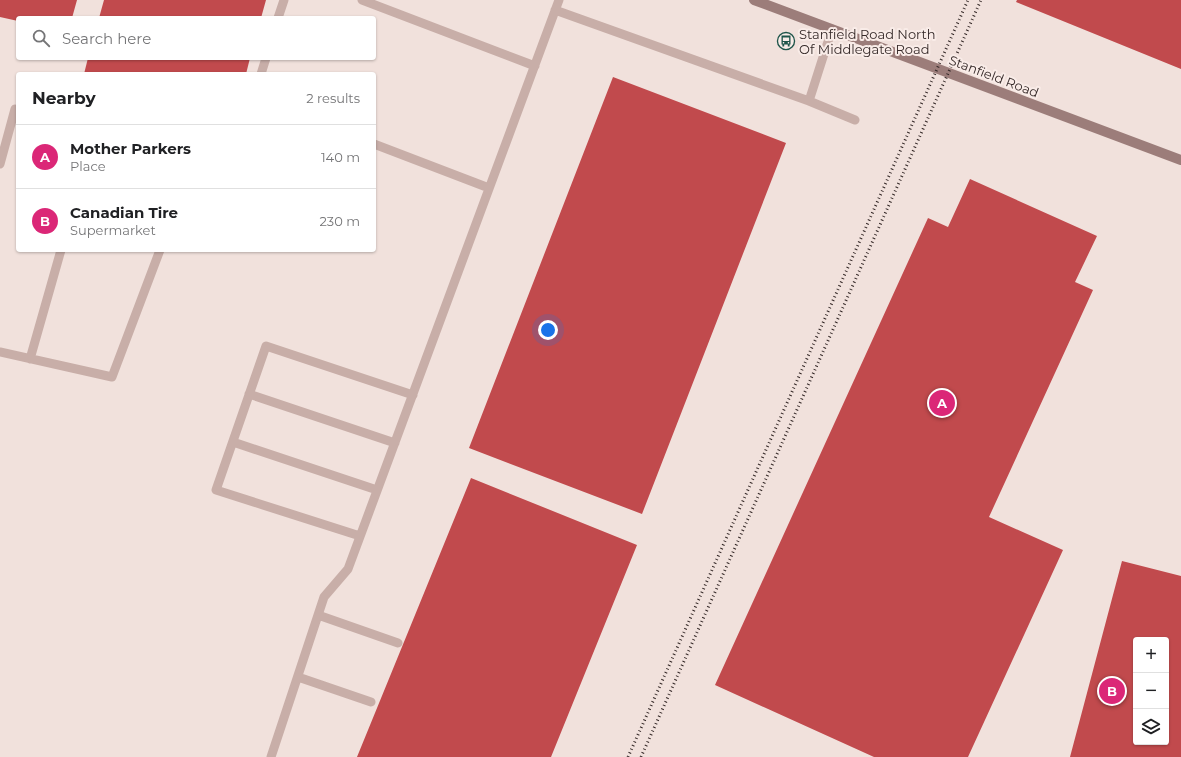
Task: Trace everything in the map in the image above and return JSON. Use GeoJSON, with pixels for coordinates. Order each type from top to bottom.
{"type":"FeatureCollection","features":[{"type":"Feature","properties":{"kind":"street","name":"Stanfield Road"},"geometry":{"type":"LineString","coordinates":[[754,0],[1181,160]]}},
{"type":"Feature","properties":{"kind":"lane"},"geometry":{"type":"LineString","coordinates":[[279,16],[284,0]]}},
{"type":"Feature","properties":{"kind":"lane"},"geometry":{"type":"LineString","coordinates":[[362,0],[534,66]]}},
{"type":"Feature","properties":{"kind":"lane"},"geometry":{"type":"LineString","coordinates":[[271,757],[324,597],[348,569],[559,0]]}},
{"type":"Feature","properties":{"kind":"lane"},"geometry":{"type":"LineString","coordinates":[[555,10],[809,101],[855,120]]}},
{"type":"Feature","properties":{"kind":"lane"},"geometry":{"type":"LineString","coordinates":[[809,101],[832,29]]}},
{"type":"Feature","properties":{"kind":"lane"},"geometry":{"type":"LineString","coordinates":[[262,72],[265,60]]}},
{"type":"Feature","properties":{"kind":"lane"},"geometry":{"type":"LineString","coordinates":[[0,164],[16,108]]}},
{"type":"Feature","properties":{"kind":"lane"},"geometry":{"type":"LineString","coordinates":[[376,145],[489,188]]}},
{"type":"Feature","properties":{"kind":"lane"},"geometry":{"type":"LineString","coordinates":[[30,359],[60,252]]}},
{"type":"Feature","properties":{"kind":"lane"},"geometry":{"type":"LineString","coordinates":[[0,352],[112,377],[159,252]]}},
{"type":"Feature","properties":{"kind":"lane"},"geometry":{"type":"LineString","coordinates":[[360,536],[216,490],[266,346],[413,395]]}},
{"type":"Feature","properties":{"kind":"lane"},"geometry":{"type":"LineString","coordinates":[[249,394],[395,443]]}},
{"type":"Feature","properties":{"kind":"lane"},"geometry":{"type":"LineString","coordinates":[[233,442],[377,490]]}},
{"type":"Feature","properties":{"kind":"lane"},"geometry":{"type":"LineString","coordinates":[[318,615],[398,644]]}},
{"type":"Feature","properties":{"kind":"lane"},"geometry":{"type":"LineString","coordinates":[[298,677],[371,702]]}},
{"type":"Feature","properties":{"kind":"building"},"geometry":{"type":"Polygon","coordinates":[[[0,0],[77,0],[73,16],[16,16],[16,21],[0,17],[0,0]]]}},
{"type":"Feature","properties":{"kind":"building"},"geometry":{"type":"Polygon","coordinates":[[[104,0],[266,0],[262,16],[100,16],[104,0]]]}},
{"type":"Feature","properties":{"kind":"building"},"geometry":{"type":"Polygon","coordinates":[[[1017,0],[1181,0],[1181,69],[1016,2],[1017,0]]]}},
{"type":"Feature","properties":{"kind":"building"},"geometry":{"type":"Polygon","coordinates":[[[88,60],[250,60],[246,72],[84,72],[88,60]]]}},
{"type":"Feature","properties":{"kind":"building"},"geometry":{"type":"Polygon","coordinates":[[[613,77],[786,143],[642,514],[469,448],[613,77]]]}},
{"type":"Feature","properties":{"kind":"building"},"geometry":{"type":"Polygon","coordinates":[[[970,179],[1097,236],[1075,282],[1093,290],[989,517],[1063,550],[968,757],[874,757],[715,685],[928,218],[948,227],[970,179]]]}},
{"type":"Feature","properties":{"kind":"building"},"geometry":{"type":"Polygon","coordinates":[[[471,478],[637,545],[551,757],[357,757],[471,478]]]}},
{"type":"Feature","properties":{"kind":"building"},"geometry":{"type":"Polygon","coordinates":[[[1122,561],[1181,576],[1181,757],[1070,757],[1122,561]]]}},
{"type":"Feature","properties":{"kind":"railway"},"geometry":{"type":"LineString","coordinates":[[628,757],[968,0]]}},
{"type":"Feature","properties":{"kind":"railway"},"geometry":{"type":"LineString","coordinates":[[641,757],[981,0]]}},
{"type":"Feature","properties":{"kind":"place","name":"Stanfield Road North Of Middlegate Road"},"geometry":{"type":"Point","coordinates":[786,41]}},
{"type":"Feature","properties":{"kind":"place","name":"Mother Parkers"},"geometry":{"type":"Point","coordinates":[942,403]}},
{"type":"Feature","properties":{"kind":"place","name":"Canadian Tire"},"geometry":{"type":"Point","coordinates":[1112,691]}}]}
